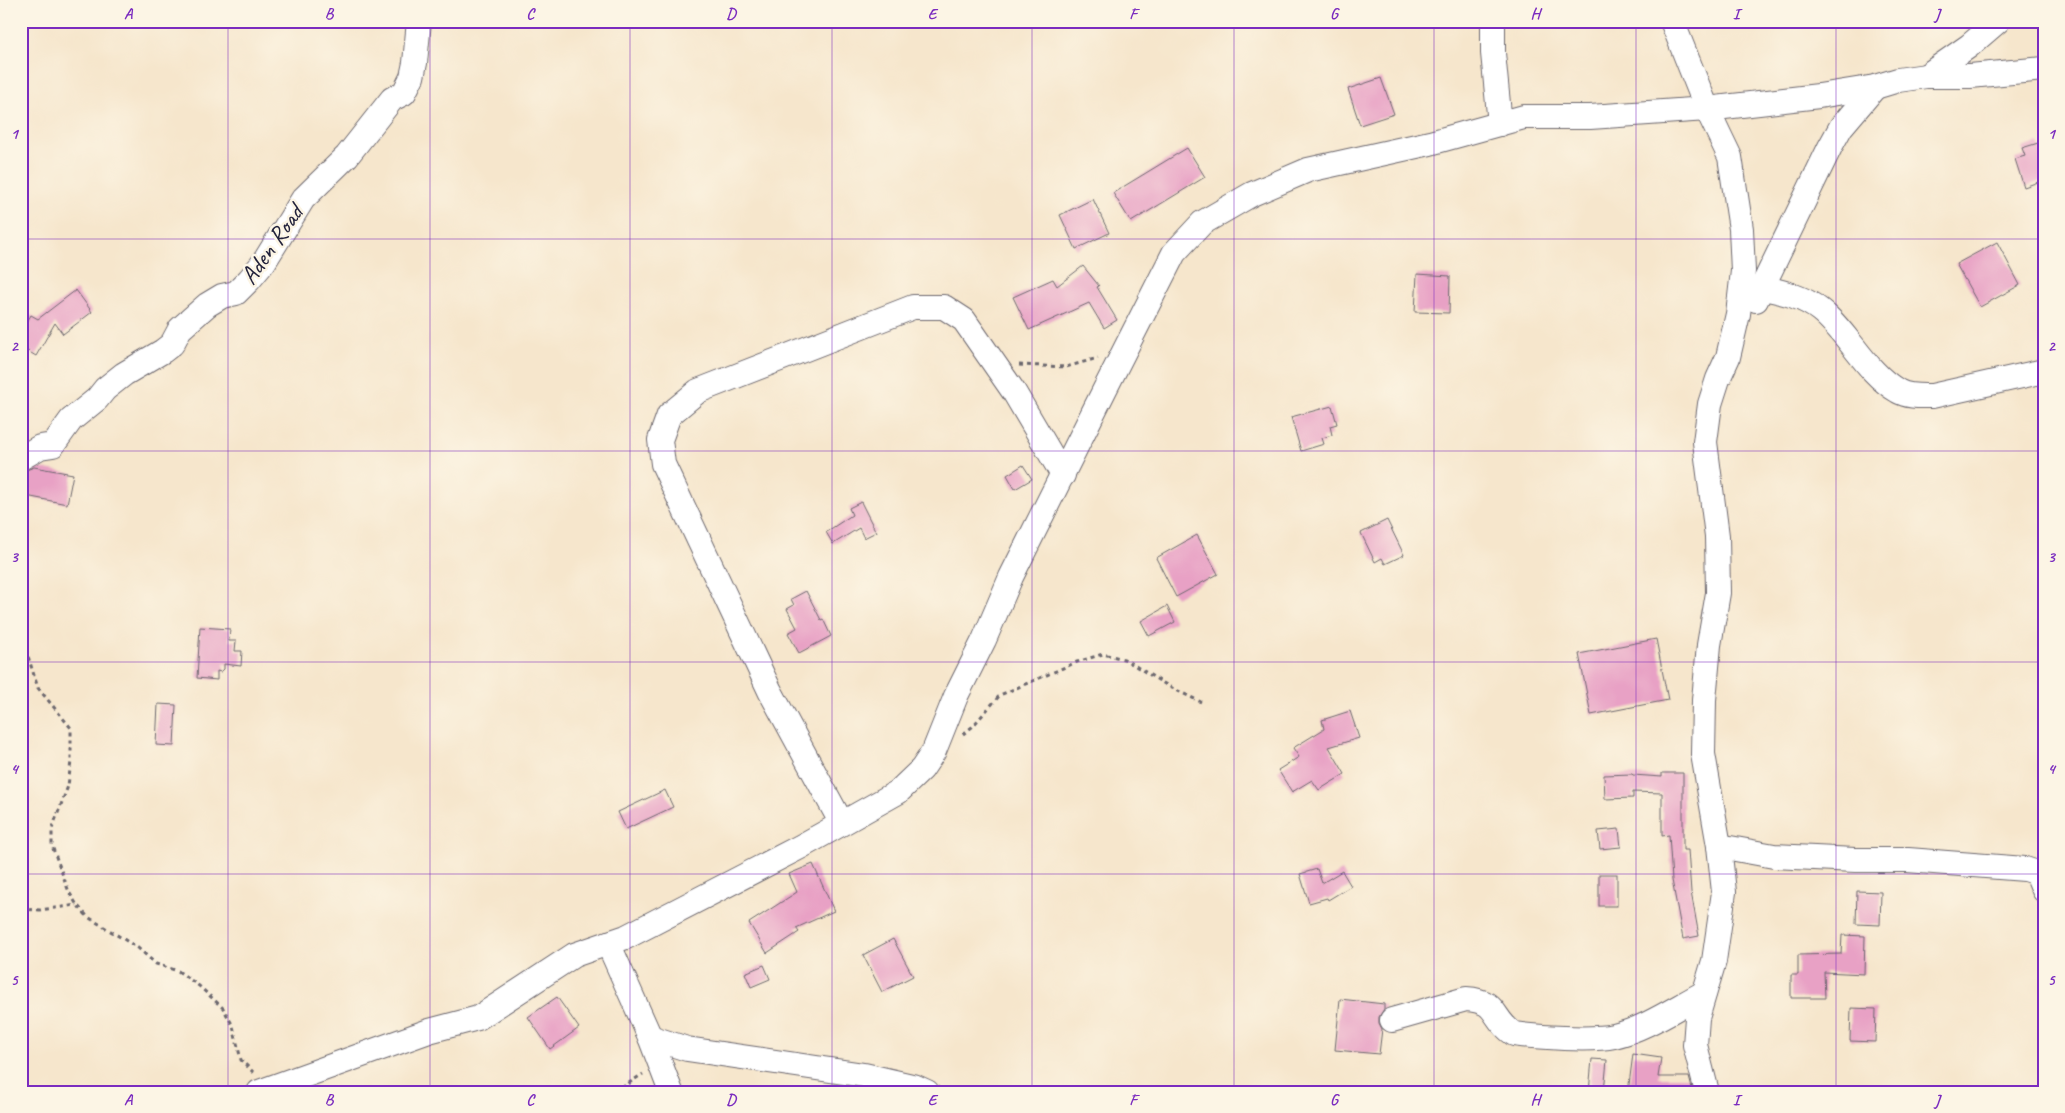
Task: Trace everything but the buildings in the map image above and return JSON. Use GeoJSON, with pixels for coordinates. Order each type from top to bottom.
{"type":"FeatureCollection","features":[{"type":"Feature","properties":{"kind":"street","name":"Aden Road"},"geometry":{"type":"LineString","coordinates":[[21,458],[40,447],[53,445],[71,420],[97,399],[105,389],[124,374],[163,351],[172,344],[180,329],[207,306],[222,296],[236,293],[249,280],[264,262],[303,199],[335,170],[377,121],[392,99],[404,93],[412,77],[415,63],[419,21]]}},
{"type":"Feature","properties":{"kind":"street"},"geometry":{"type":"LineString","coordinates":[[1493,21],[1493,53],[1500,124]]}},
{"type":"Feature","properties":{"kind":"street"},"geometry":{"type":"LineString","coordinates":[[1926,76],[1969,46],[1998,21]]}},
{"type":"Feature","properties":{"kind":"street"},"geometry":{"type":"LineString","coordinates":[[1670,22],[1707,109],[1730,157],[1741,229],[1743,271],[1738,314],[1728,357],[1710,404],[1706,442],[1717,536],[1718,593],[1708,654],[1704,700],[1704,754],[1719,846],[1724,892],[1714,961],[1697,1018],[1695,1045],[1707,1092]]}},
{"type":"Feature","properties":{"kind":"street"},"geometry":{"type":"LineString","coordinates":[[265,1089],[429,1031],[478,1018],[574,955],[626,937],[800,847],[841,822],[898,792],[922,769],[934,751],[956,696],[1027,546],[1174,253],[1202,223],[1252,194],[1308,170],[1430,142],[1524,117],[1590,117],[1707,109],[1819,96],[1926,76],[1970,76],[2044,68]]}},
{"type":"Feature","properties":{"kind":"street"},"geometry":{"type":"LineString","coordinates":[[1733,335],[1750,312],[1763,288],[1806,193],[1841,127],[1875,87]]}},
{"type":"Feature","properties":{"kind":"street"},"geometry":{"type":"LineString","coordinates":[[1819,96],[1841,127]]}},
{"type":"Feature","properties":{"kind":"street"},"geometry":{"type":"LineString","coordinates":[[1763,288],[1802,299],[1820,310],[1833,322],[1864,361],[1898,391],[1915,396],[1932,396],[2044,371]]}},
{"type":"Feature","properties":{"kind":"street"},"geometry":{"type":"LineString","coordinates":[[841,822],[765,682],[663,464],[660,440],[669,414],[698,391],[913,307],[944,307],[964,320],[1014,392],[1063,476]]}},
{"type":"Feature","properties":{"kind":"street"},"geometry":{"type":"LineString","coordinates":[[1719,846],[1774,856],[1854,860],[1908,860],[2025,869],[2037,873],[2044,890]]}},
{"type":"Feature","properties":{"kind":"street"},"geometry":{"type":"LineString","coordinates":[[608,943],[650,1037],[671,1092]]}},
{"type":"Feature","properties":{"kind":"street"},"geometry":{"type":"LineString","coordinates":[[1392,1020],[1466,998],[1477,999],[1486,1002],[1506,1028],[1514,1034],[1590,1038],[1613,1036],[1632,1030],[1704,993]]}},
{"type":"Feature","properties":{"kind":"street"},"geometry":{"type":"LineString","coordinates":[[650,1037],[687,1049],[864,1076],[916,1087],[927,1092]]}},
{"type":"Feature","properties":{"kind":"path"},"geometry":{"type":"LineString","coordinates":[[993,362],[1047,368],[1066,367],[1125,350]]}},
{"type":"Feature","properties":{"kind":"path"},"geometry":{"type":"LineString","coordinates":[[21,634],[38,688],[70,728],[68,786],[52,828],[52,846],[69,892],[88,917],[138,948],[156,964],[178,972],[199,986],[223,1008],[233,1026],[241,1060],[265,1089]]}},
{"type":"Feature","properties":{"kind":"path"},"geometry":{"type":"LineString","coordinates":[[960,736],[972,727],[1000,695],[1077,662],[1103,654],[1124,659],[1168,686],[1201,702]]}},
{"type":"Feature","properties":{"kind":"path"},"geometry":{"type":"LineString","coordinates":[[21,909],[40,910],[77,905]]}},
{"type":"Feature","properties":{"kind":"path"},"geometry":{"type":"LineString","coordinates":[[615,1092],[660,1062]]}}]}
